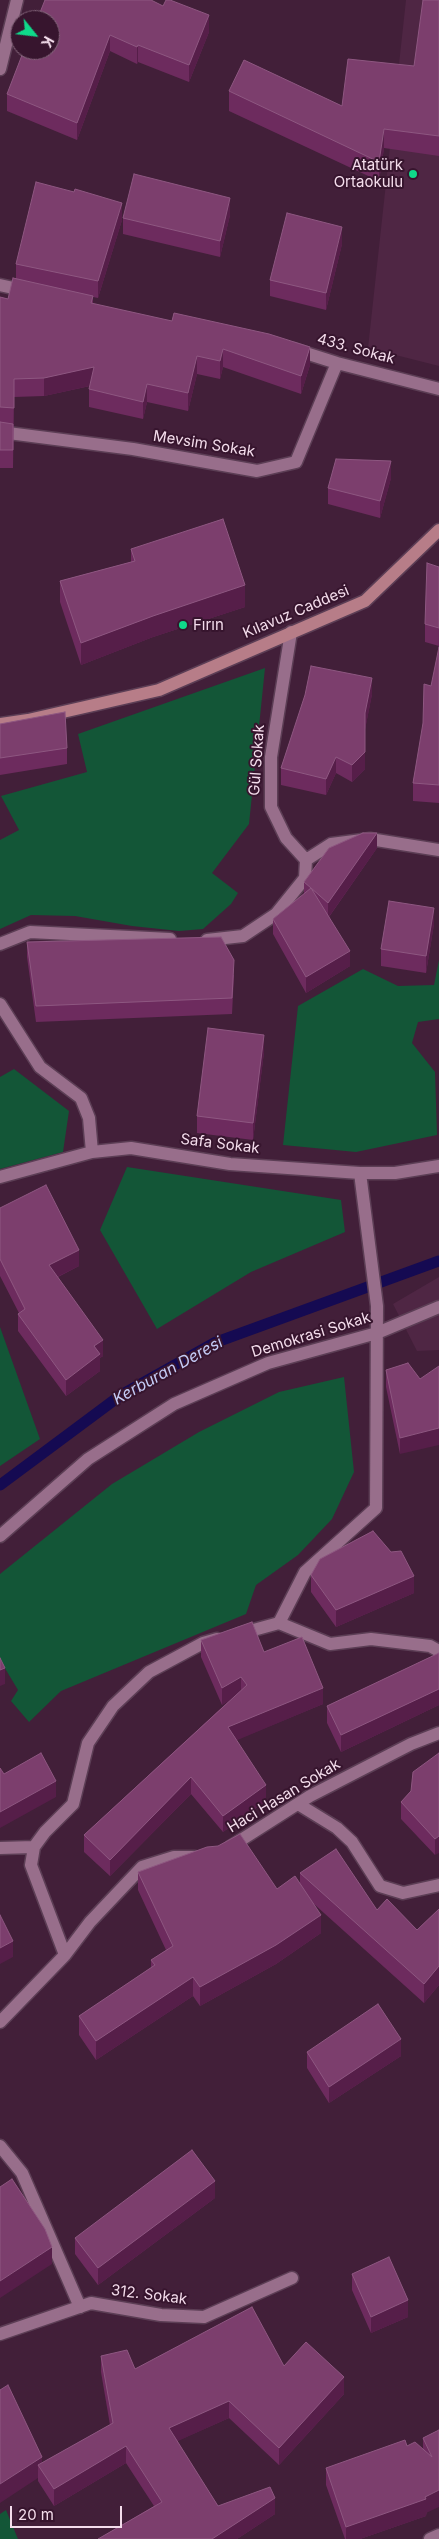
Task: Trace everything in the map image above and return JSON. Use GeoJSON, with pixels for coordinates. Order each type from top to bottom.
{"type":"FeatureCollection","features":[{"type":"Feature","properties":{"kind":"main road","name":"Kılavuz Caddesi"},"geometry":{"type":"LineString","coordinates":[[0,724],[28,720],[159,690],[364,601],[439,530]]}},
{"type":"Feature","properties":{"kind":"street"},"geometry":{"type":"LineString","coordinates":[[0,70],[17,0]]}},
{"type":"Feature","properties":{"kind":"street"},"geometry":{"type":"LineString","coordinates":[[0,285],[36,292]]}},
{"type":"Feature","properties":{"kind":"street","name":"433. Sokak"},"geometry":{"type":"LineString","coordinates":[[284,347],[337,363],[439,389]]}},
{"type":"Feature","properties":{"kind":"street","name":"Mevsim Sokak"},"geometry":{"type":"LineString","coordinates":[[0,432],[133,449],[257,471],[296,462],[337,363]]}},
{"type":"Feature","properties":{"kind":"street","name":"Gül Sokak"},"geometry":{"type":"LineString","coordinates":[[291,632],[271,757],[271,807],[286,838],[306,860]]}},
{"type":"Feature","properties":{"kind":"street"},"geometry":{"type":"LineString","coordinates":[[0,944],[30,932],[216,941],[243,936],[276,914],[305,878],[306,860],[331,844],[370,839],[439,850]]}},
{"type":"Feature","properties":{"kind":"street"},"geometry":{"type":"LineString","coordinates":[[0,1004],[40,1067],[81,1098],[88,1118],[92,1152]]}},
{"type":"Feature","properties":{"kind":"street","name":"Safa Sokak"},"geometry":{"type":"LineString","coordinates":[[0,1177],[92,1152],[131,1148],[230,1164],[360,1173],[395,1173],[439,1166]]}},
{"type":"Feature","properties":{"kind":"street"},"geometry":{"type":"LineString","coordinates":[[278,1623],[305,1572],[376,1508],[377,1306],[360,1173]]}},
{"type":"Feature","properties":{"kind":"street","name":"Demokrasi Sokak"},"geometry":{"type":"LineString","coordinates":[[0,1536],[88,1459],[174,1404],[268,1363],[377,1332],[439,1307]]}},
{"type":"Feature","properties":{"kind":"street"},"geometry":{"type":"LineString","coordinates":[[65,1955],[31,1865],[34,1848],[45,1832],[73,1804],[88,1743],[113,1706],[149,1672],[203,1643],[278,1623],[330,1644],[370,1639],[430,1646],[439,1650]]}},
{"type":"Feature","properties":{"kind":"street","name":"Haci Hasan Sokak"},"geometry":{"type":"LineString","coordinates":[[222,1853],[298,1804],[411,1744],[439,1733]]}},
{"type":"Feature","properties":{"kind":"street"},"geometry":{"type":"LineString","coordinates":[[298,1804],[337,1828],[352,1842],[380,1886],[403,1893],[439,1885]]}},
{"type":"Feature","properties":{"kind":"street"},"geometry":{"type":"LineString","coordinates":[[0,1848],[34,1848]]}},
{"type":"Feature","properties":{"kind":"street"},"geometry":{"type":"LineString","coordinates":[[0,2022],[65,1955],[90,1922],[142,1867],[174,1857],[206,1857]]}},
{"type":"Feature","properties":{"kind":"street"},"geometry":{"type":"LineString","coordinates":[[0,2146],[22,2173],[80,2307]]}},
{"type":"Feature","properties":{"kind":"street","name":"312. Sokak"},"geometry":{"type":"LineString","coordinates":[[0,2334],[91,2303],[160,2315],[204,2316],[292,2278]]}},
{"type":"Feature","properties":{"kind":"street"},"geometry":{"type":"LineString","coordinates":[[430,2539],[439,2535]]}},
{"type":"Feature","properties":{"kind":"shaded area","name":"Atatürk Ortaokulu"},"geometry":{"type":"Polygon","coordinates":[[[406,0],[439,0],[439,366],[368,348],[406,0]]]}},
{"type":"Feature","properties":{"kind":"shaded area"},"geometry":{"type":"Polygon","coordinates":[[[439,1277],[439,1350],[417,1351],[393,1304],[439,1277]]]}},
{"type":"Feature","properties":{"kind":"green space"},"geometry":{"type":"Polygon","coordinates":[[[265,668],[249,824],[212,873],[238,893],[231,904],[203,929],[179,931],[132,926],[75,916],[31,915],[0,929],[0,840],[19,830],[1,796],[87,772],[78,734],[265,668]]]}},
{"type":"Feature","properties":{"kind":"green space"},"geometry":{"type":"Polygon","coordinates":[[[439,960],[439,1019],[418,1022],[412,1043],[435,1072],[437,1135],[356,1152],[283,1145],[298,1006],[363,969],[398,986],[434,985],[439,960]]]}},
{"type":"Feature","properties":{"kind":"green space"},"geometry":{"type":"Polygon","coordinates":[[[14,1069],[69,1111],[63,1152],[0,1169],[0,1077],[14,1069]]]}},
{"type":"Feature","properties":{"kind":"green space"},"geometry":{"type":"Polygon","coordinates":[[[127,1167],[341,1200],[345,1232],[251,1272],[157,1329],[100,1230],[127,1167]]]}},
{"type":"Feature","properties":{"kind":"green space"},"geometry":{"type":"Polygon","coordinates":[[[0,1327],[40,1439],[0,1466],[0,1327]]]}},
{"type":"Feature","properties":{"kind":"green space"},"geometry":{"type":"Polygon","coordinates":[[[344,1377],[354,1472],[332,1519],[298,1555],[256,1585],[246,1614],[61,1691],[29,1722],[11,1701],[18,1690],[0,1660],[0,1574],[112,1484],[199,1432],[279,1392],[344,1377]]]}},
{"type":"Feature","properties":{"kind":"green space"},"geometry":{"type":"Polygon","coordinates":[[[6,2510],[18,2539],[0,2539],[0,2514],[6,2510]]]}},
{"type":"Feature","properties":{"kind":"building"},"geometry":{"type":"Polygon","coordinates":[[[45,0],[151,0],[163,6],[166,0],[170,0],[209,15],[189,65],[138,45],[137,47],[110,35],[77,123],[7,94],[20,60],[60,60],[60,10],[41,10],[45,0]]]}},
{"type":"Feature","properties":{"kind":"building"},"geometry":{"type":"Polygon","coordinates":[[[423,0],[439,0],[439,136],[384,129],[379,162],[229,91],[244,60],[342,106],[348,59],[414,66],[423,0]]]}},
{"type":"Feature","properties":{"kind":"building"},"geometry":{"type":"Polygon","coordinates":[[[134,174],[230,198],[220,241],[123,218],[134,174]]]}},
{"type":"Feature","properties":{"kind":"building"},"geometry":{"type":"Polygon","coordinates":[[[36,182],[74,192],[75,189],[122,203],[98,281],[16,264],[36,182]]]}},
{"type":"Feature","properties":{"kind":"building"},"geometry":{"type":"Polygon","coordinates":[[[287,213],[342,227],[326,293],[270,280],[287,213]]]}},
{"type":"Feature","properties":{"kind":"building"},"geometry":{"type":"Polygon","coordinates":[[[13,278],[93,296],[91,303],[172,321],[174,313],[269,334],[310,347],[301,376],[223,349],[220,361],[197,356],[188,393],[147,384],[143,402],[89,389],[94,367],[44,378],[14,379],[14,408],[0,407],[0,297],[8,299],[13,278]]]}},
{"type":"Feature","properties":{"kind":"building"},"geometry":{"type":"Polygon","coordinates":[[[0,422],[13,424],[13,450],[0,450],[0,422]]]}},
{"type":"Feature","properties":{"kind":"building"},"geometry":{"type":"Polygon","coordinates":[[[336,459],[391,461],[380,501],[328,488],[336,459]]]}},
{"type":"Feature","properties":{"kind":"building"},"geometry":{"type":"Polygon","coordinates":[[[223,519],[245,585],[81,643],[60,581],[135,561],[131,549],[223,519]]]}},
{"type":"Feature","properties":{"kind":"building"},"geometry":{"type":"Polygon","coordinates":[[[427,563],[439,567],[439,628],[425,624],[427,563]]]}},
{"type":"Feature","properties":{"kind":"building"},"geometry":{"type":"Polygon","coordinates":[[[439,647],[439,785],[413,783],[423,723],[424,684],[431,686],[439,647]]]}},
{"type":"Feature","properties":{"kind":"building"},"geometry":{"type":"Polygon","coordinates":[[[311,666],[372,678],[365,713],[365,752],[352,765],[336,757],[326,779],[281,768],[305,695],[311,666]]]}},
{"type":"Feature","properties":{"kind":"building"},"geometry":{"type":"Polygon","coordinates":[[[65,712],[67,748],[0,758],[0,724],[65,712]]]}},
{"type":"Feature","properties":{"kind":"building"},"geometry":{"type":"Polygon","coordinates":[[[363,833],[377,833],[328,903],[304,882],[329,848],[363,833]]]}},
{"type":"Feature","properties":{"kind":"building"},"geometry":{"type":"Polygon","coordinates":[[[311,888],[350,951],[306,977],[273,919],[311,888]]]}},
{"type":"Feature","properties":{"kind":"building"},"geometry":{"type":"Polygon","coordinates":[[[389,901],[434,908],[426,956],[381,949],[389,901]]]}},
{"type":"Feature","properties":{"kind":"building"},"geometry":{"type":"Polygon","coordinates":[[[221,937],[234,960],[232,998],[36,1006],[27,942],[221,937]]]}},
{"type":"Feature","properties":{"kind":"building"},"geometry":{"type":"Polygon","coordinates":[[[208,1028],[264,1035],[253,1123],[197,1116],[208,1028]]]}},
{"type":"Feature","properties":{"kind":"building"},"geometry":{"type":"Polygon","coordinates":[[[46,1185],[79,1250],[49,1265],[103,1340],[94,1346],[100,1354],[66,1380],[18,1314],[25,1309],[0,1259],[0,1208],[46,1185]]]}},
{"type":"Feature","properties":{"kind":"building"},"geometry":{"type":"Polygon","coordinates":[[[408,1363],[420,1379],[439,1366],[439,1428],[400,1438],[386,1370],[408,1363]]]}},
{"type":"Feature","properties":{"kind":"building"},"geometry":{"type":"Polygon","coordinates":[[[373,1531],[391,1552],[401,1551],[414,1576],[336,1610],[311,1575],[320,1559],[373,1531]]]}},
{"type":"Feature","properties":{"kind":"building"},"geometry":{"type":"Polygon","coordinates":[[[252,1622],[264,1652],[302,1637],[323,1688],[228,1727],[266,1785],[223,1816],[191,1777],[110,1860],[84,1835],[247,1685],[241,1677],[222,1688],[201,1640],[252,1622]]]}},
{"type":"Feature","properties":{"kind":"building"},"geometry":{"type":"Polygon","coordinates":[[[439,1653],[439,1689],[341,1735],[327,1706],[439,1653]]]}},
{"type":"Feature","properties":{"kind":"building"},"geometry":{"type":"Polygon","coordinates":[[[0,1658],[5,1668],[0,1670],[0,1658]]]}},
{"type":"Feature","properties":{"kind":"building"},"geometry":{"type":"Polygon","coordinates":[[[41,1753],[56,1781],[0,1812],[0,1768],[4,1774],[41,1753]]]}},
{"type":"Feature","properties":{"kind":"building"},"geometry":{"type":"Polygon","coordinates":[[[439,1753],[439,1836],[435,1839],[401,1802],[411,1791],[413,1772],[439,1753]]]}},
{"type":"Feature","properties":{"kind":"building"},"geometry":{"type":"Polygon","coordinates":[[[240,1834],[277,1889],[295,1876],[321,1915],[276,1945],[200,1987],[193,1977],[96,2041],[79,2016],[155,1965],[151,1960],[173,1946],[138,1872],[207,1847],[218,1846],[240,1834]]]}},
{"type":"Feature","properties":{"kind":"building"},"geometry":{"type":"Polygon","coordinates":[[[336,1849],[377,1910],[387,1899],[417,1930],[439,1909],[439,1966],[424,1984],[300,1873],[336,1849]]]}},
{"type":"Feature","properties":{"kind":"building"},"geometry":{"type":"Polygon","coordinates":[[[0,1915],[13,1941],[0,1948],[0,1915]]]}},
{"type":"Feature","properties":{"kind":"building"},"geometry":{"type":"Polygon","coordinates":[[[378,2004],[401,2039],[329,2087],[307,2052],[378,2004]]]}},
{"type":"Feature","properties":{"kind":"building"},"geometry":{"type":"Polygon","coordinates":[[[192,2150],[215,2181],[98,2268],[75,2238],[192,2150]]]}},
{"type":"Feature","properties":{"kind":"building"},"geometry":{"type":"Polygon","coordinates":[[[12,2179],[45,2229],[52,2247],[0,2281],[0,2187],[12,2179]]]}},
{"type":"Feature","properties":{"kind":"building"},"geometry":{"type":"Polygon","coordinates":[[[389,2257],[408,2300],[371,2317],[352,2274],[389,2257]]]}},
{"type":"Feature","properties":{"kind":"building"},"geometry":{"type":"Polygon","coordinates":[[[252,2307],[284,2366],[306,2342],[344,2377],[279,2448],[229,2401],[169,2428],[218,2506],[270,2487],[275,2498],[212,2539],[98,2539],[162,2502],[126,2446],[54,2489],[38,2465],[113,2423],[101,2356],[127,2350],[135,2369],[252,2307]]]}},
{"type":"Feature","properties":{"kind":"building"},"geometry":{"type":"Polygon","coordinates":[[[8,2385],[42,2457],[0,2484],[0,2390],[8,2385]]]}},
{"type":"Feature","properties":{"kind":"building"},"geometry":{"type":"Polygon","coordinates":[[[439,2430],[439,2490],[425,2497],[426,2499],[346,2527],[326,2468],[405,2440],[407,2446],[415,2442],[432,2457],[423,2438],[439,2430]]]}},
{"type":"Feature","properties":{"kind":"waterway","name":"Kerburan Deresi"},"geometry":{"type":"LineString","coordinates":[[0,1485],[121,1395],[214,1343],[439,1261]]}},
{"type":"Feature","properties":{"kind":"place","name":"Atatürk Ortaokulu"},"geometry":{"type":"Point","coordinates":[413,174]}},
{"type":"Feature","properties":{"kind":"place","name":"Fırın"},"geometry":{"type":"Point","coordinates":[183,625]}}]}
